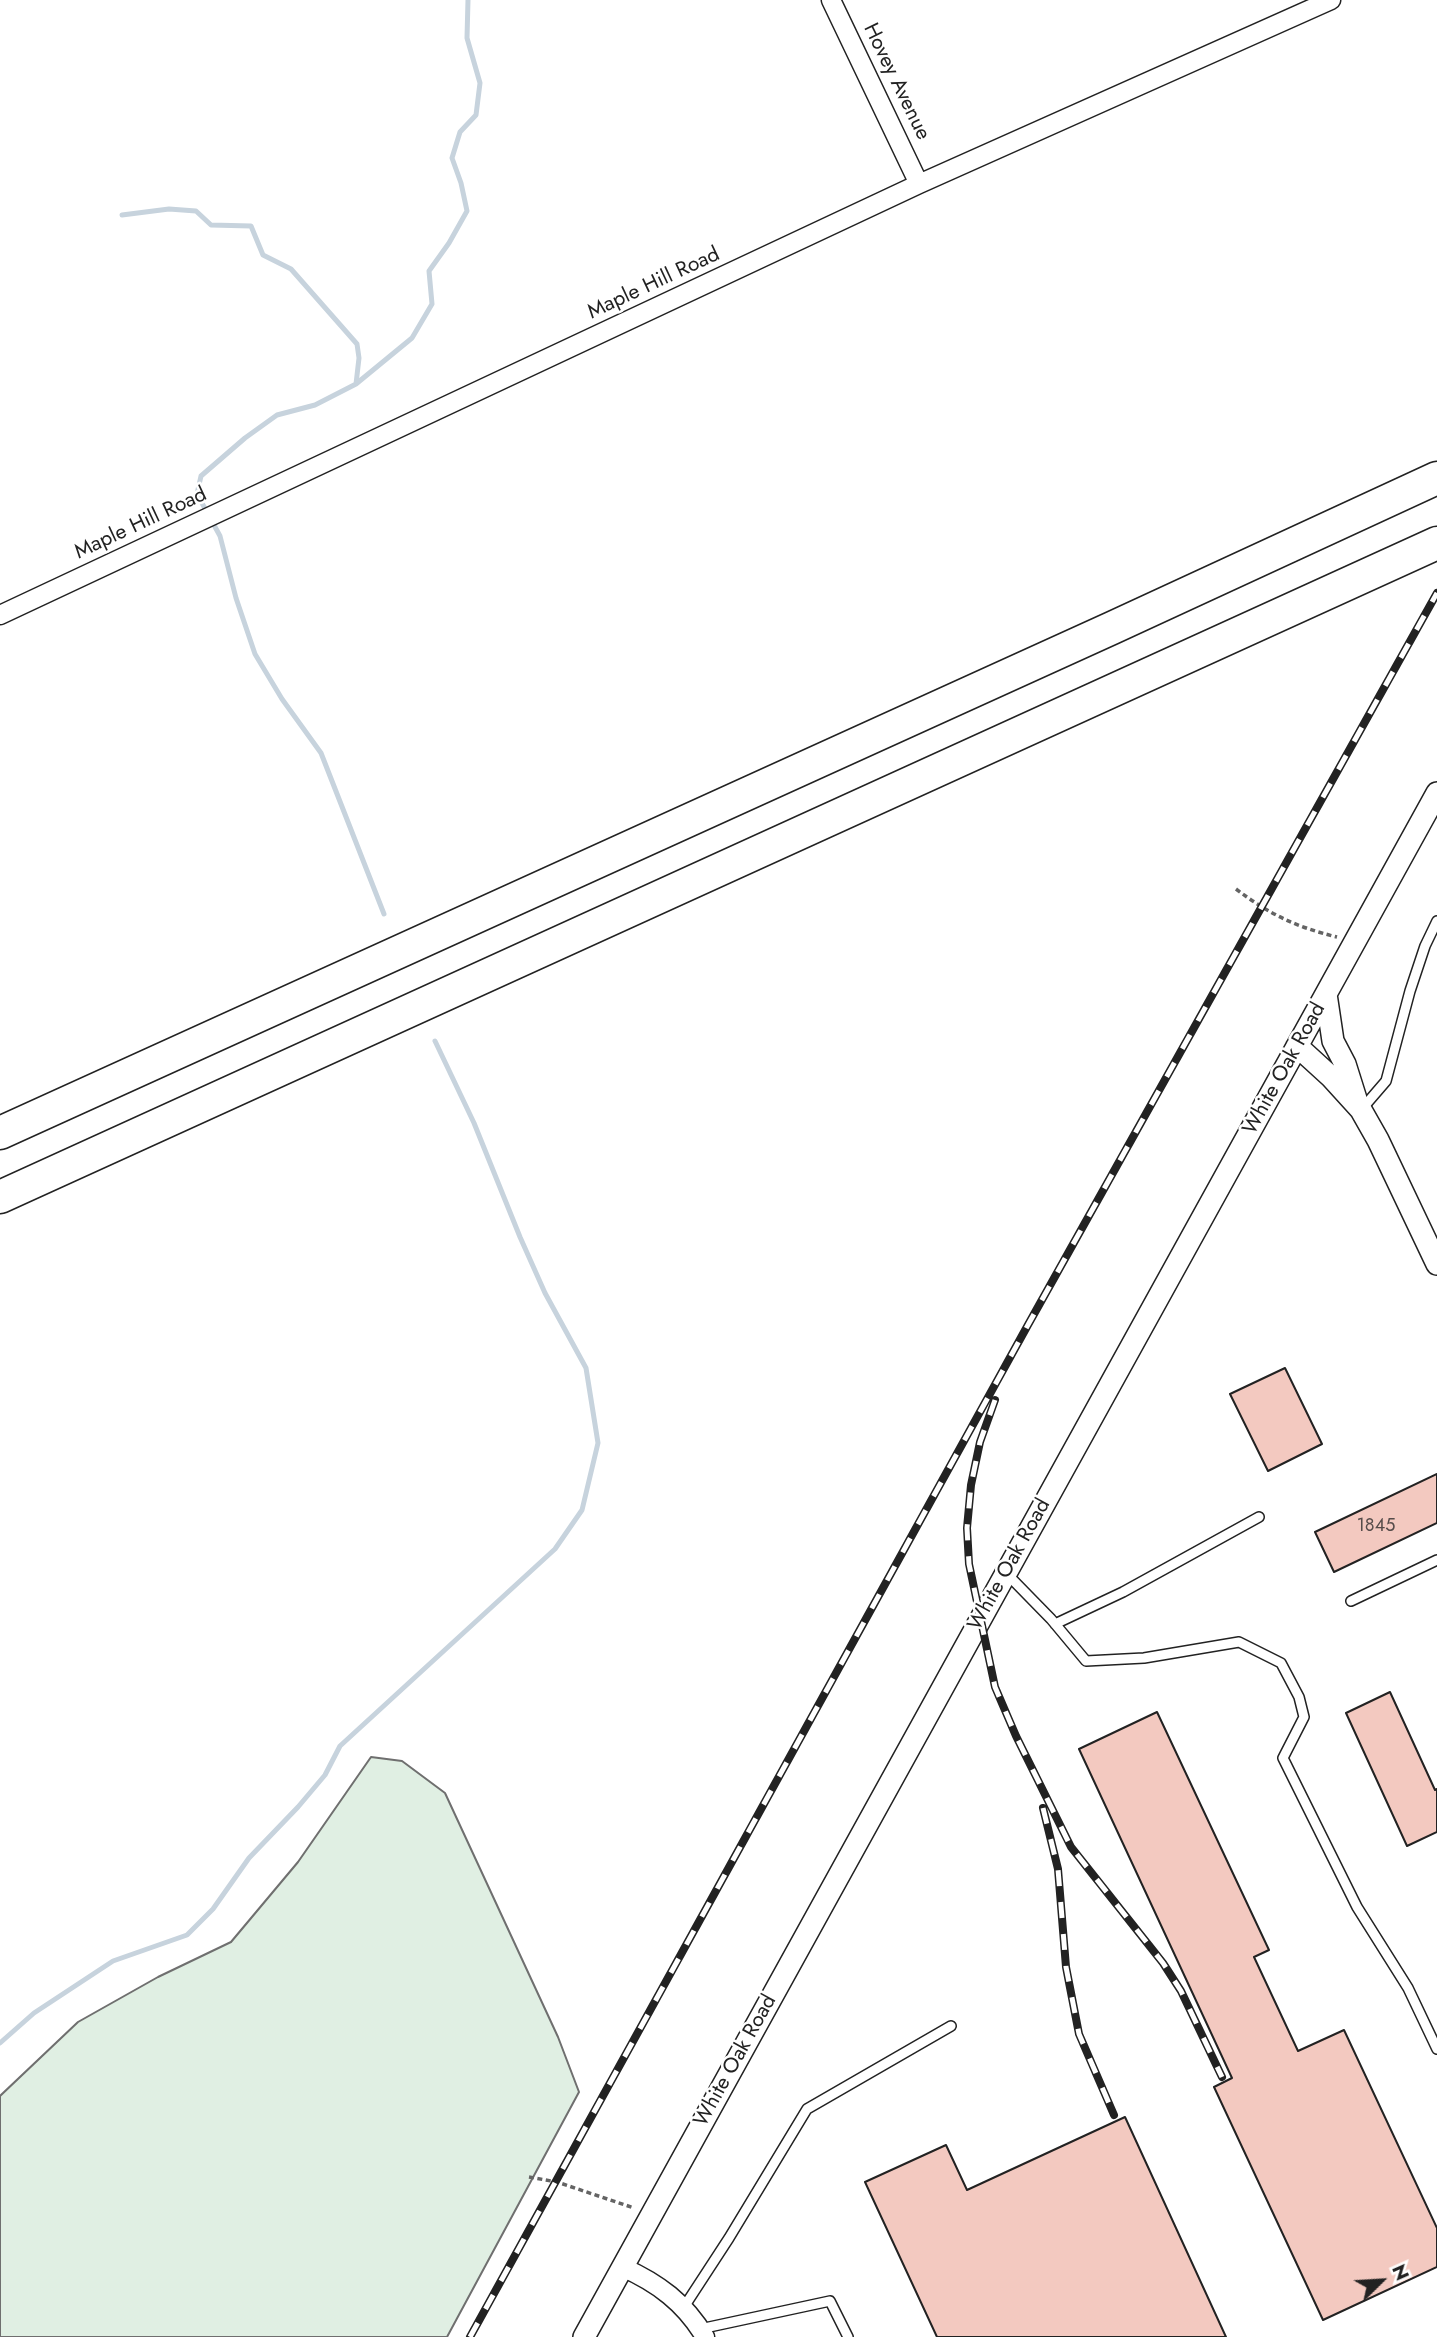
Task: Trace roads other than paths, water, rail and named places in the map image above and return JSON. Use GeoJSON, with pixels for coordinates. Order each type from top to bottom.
{"type":"FeatureCollection","features":[{"type":"Feature","properties":{"kind":"highway"},"geometry":{"type":"LineString","coordinates":[[0,1133],[1437,478]]}},
{"type":"Feature","properties":{"kind":"highway"},"geometry":{"type":"LineString","coordinates":[[0,1197],[1437,543]]}},
{"type":"Feature","properties":{"kind":"street","name":"Hovey Avenue"},"geometry":{"type":"LineString","coordinates":[[831,0],[919,184]]}},
{"type":"Feature","properties":{"kind":"street","name":"Maple Hill Road"},"geometry":{"type":"LineString","coordinates":[[0,615],[919,184],[1331,0]]}},
{"type":"Feature","properties":{"kind":"street","name":"White Oak Road"},"geometry":{"type":"LineString","coordinates":[[584,2337],[1437,793]]}},
{"type":"Feature","properties":{"kind":"street"},"geometry":{"type":"LineString","coordinates":[[1326,994],[1333,1041],[1345,1064],[1360,1108],[1437,1264]]}},
{"type":"Feature","properties":{"kind":"street"},"geometry":{"type":"LineString","coordinates":[[1297,1046],[1360,1108]]}},
{"type":"Feature","properties":{"kind":"street"},"geometry":{"type":"LineString","coordinates":[[622,2267],[665,2290],[684,2307],[702,2333]]}},
{"type":"Feature","properties":{"kind":"lane"},"geometry":{"type":"LineString","coordinates":[[1360,1108],[1386,1081],[1410,991],[1425,946],[1437,921]]}},
{"type":"Feature","properties":{"kind":"lane"},"geometry":{"type":"LineString","coordinates":[[1055,1624],[1123,1592],[1259,1517]]}},
{"type":"Feature","properties":{"kind":"lane"},"geometry":{"type":"LineString","coordinates":[[1351,1601],[1437,1560]]}},
{"type":"Feature","properties":{"kind":"lane"},"geometry":{"type":"LineString","coordinates":[[1006,1573],[1086,1661],[1144,1658],[1239,1642],[1281,1663],[1299,1697],[1304,1717],[1283,1758],[1357,1907],[1408,1988],[1437,2049]]}},
{"type":"Feature","properties":{"kind":"lane"},"geometry":{"type":"LineString","coordinates":[[684,2307],[807,2109],[951,2026]]}},
{"type":"Feature","properties":{"kind":"lane"},"geometry":{"type":"LineString","coordinates":[[702,2333],[830,2301],[848,2337]]}},
{"type":"Feature","properties":{"kind":"waterway"},"geometry":{"type":"LineString","coordinates":[[384,914],[321,753],[282,699],[255,654],[236,598],[220,536],[197,494],[201,476],[277,415],[315,405],[356,384],[412,338],[432,304],[429,271],[467,211],[452,158],[460,132],[476,115],[480,83],[467,38],[468,0]]}},
{"type":"Feature","properties":{"kind":"waterway"},"geometry":{"type":"LineString","coordinates":[[122,215],[169,209],[196,211],[211,225],[251,226],[263,255],[291,269],[357,344],[359,358],[356,384]]}},
{"type":"Feature","properties":{"kind":"waterway"},"geometry":{"type":"LineString","coordinates":[[0,2043],[34,2013],[113,1961],[187,1935],[213,1909],[249,1858],[325,1775],[340,1746],[555,1549],[582,1510],[598,1443],[586,1368],[545,1293],[474,1123],[435,1041]]}},
{"type":"Feature","properties":{"kind":"railway"},"geometry":{"type":"LineString","coordinates":[[470,2337],[1029,1323],[1437,593]]}},
{"type":"Feature","properties":{"kind":"railway"},"geometry":{"type":"LineString","coordinates":[[995,1400],[980,1442],[971,1485],[967,1528],[969,1564],[995,1687],[1071,1847],[1163,1963],[1181,1991],[1222,2077]]}},
{"type":"Feature","properties":{"kind":"railway"},"geometry":{"type":"LineString","coordinates":[[1043,1808],[1058,1869],[1066,1967],[1079,2034],[1114,2115]]}}]}
